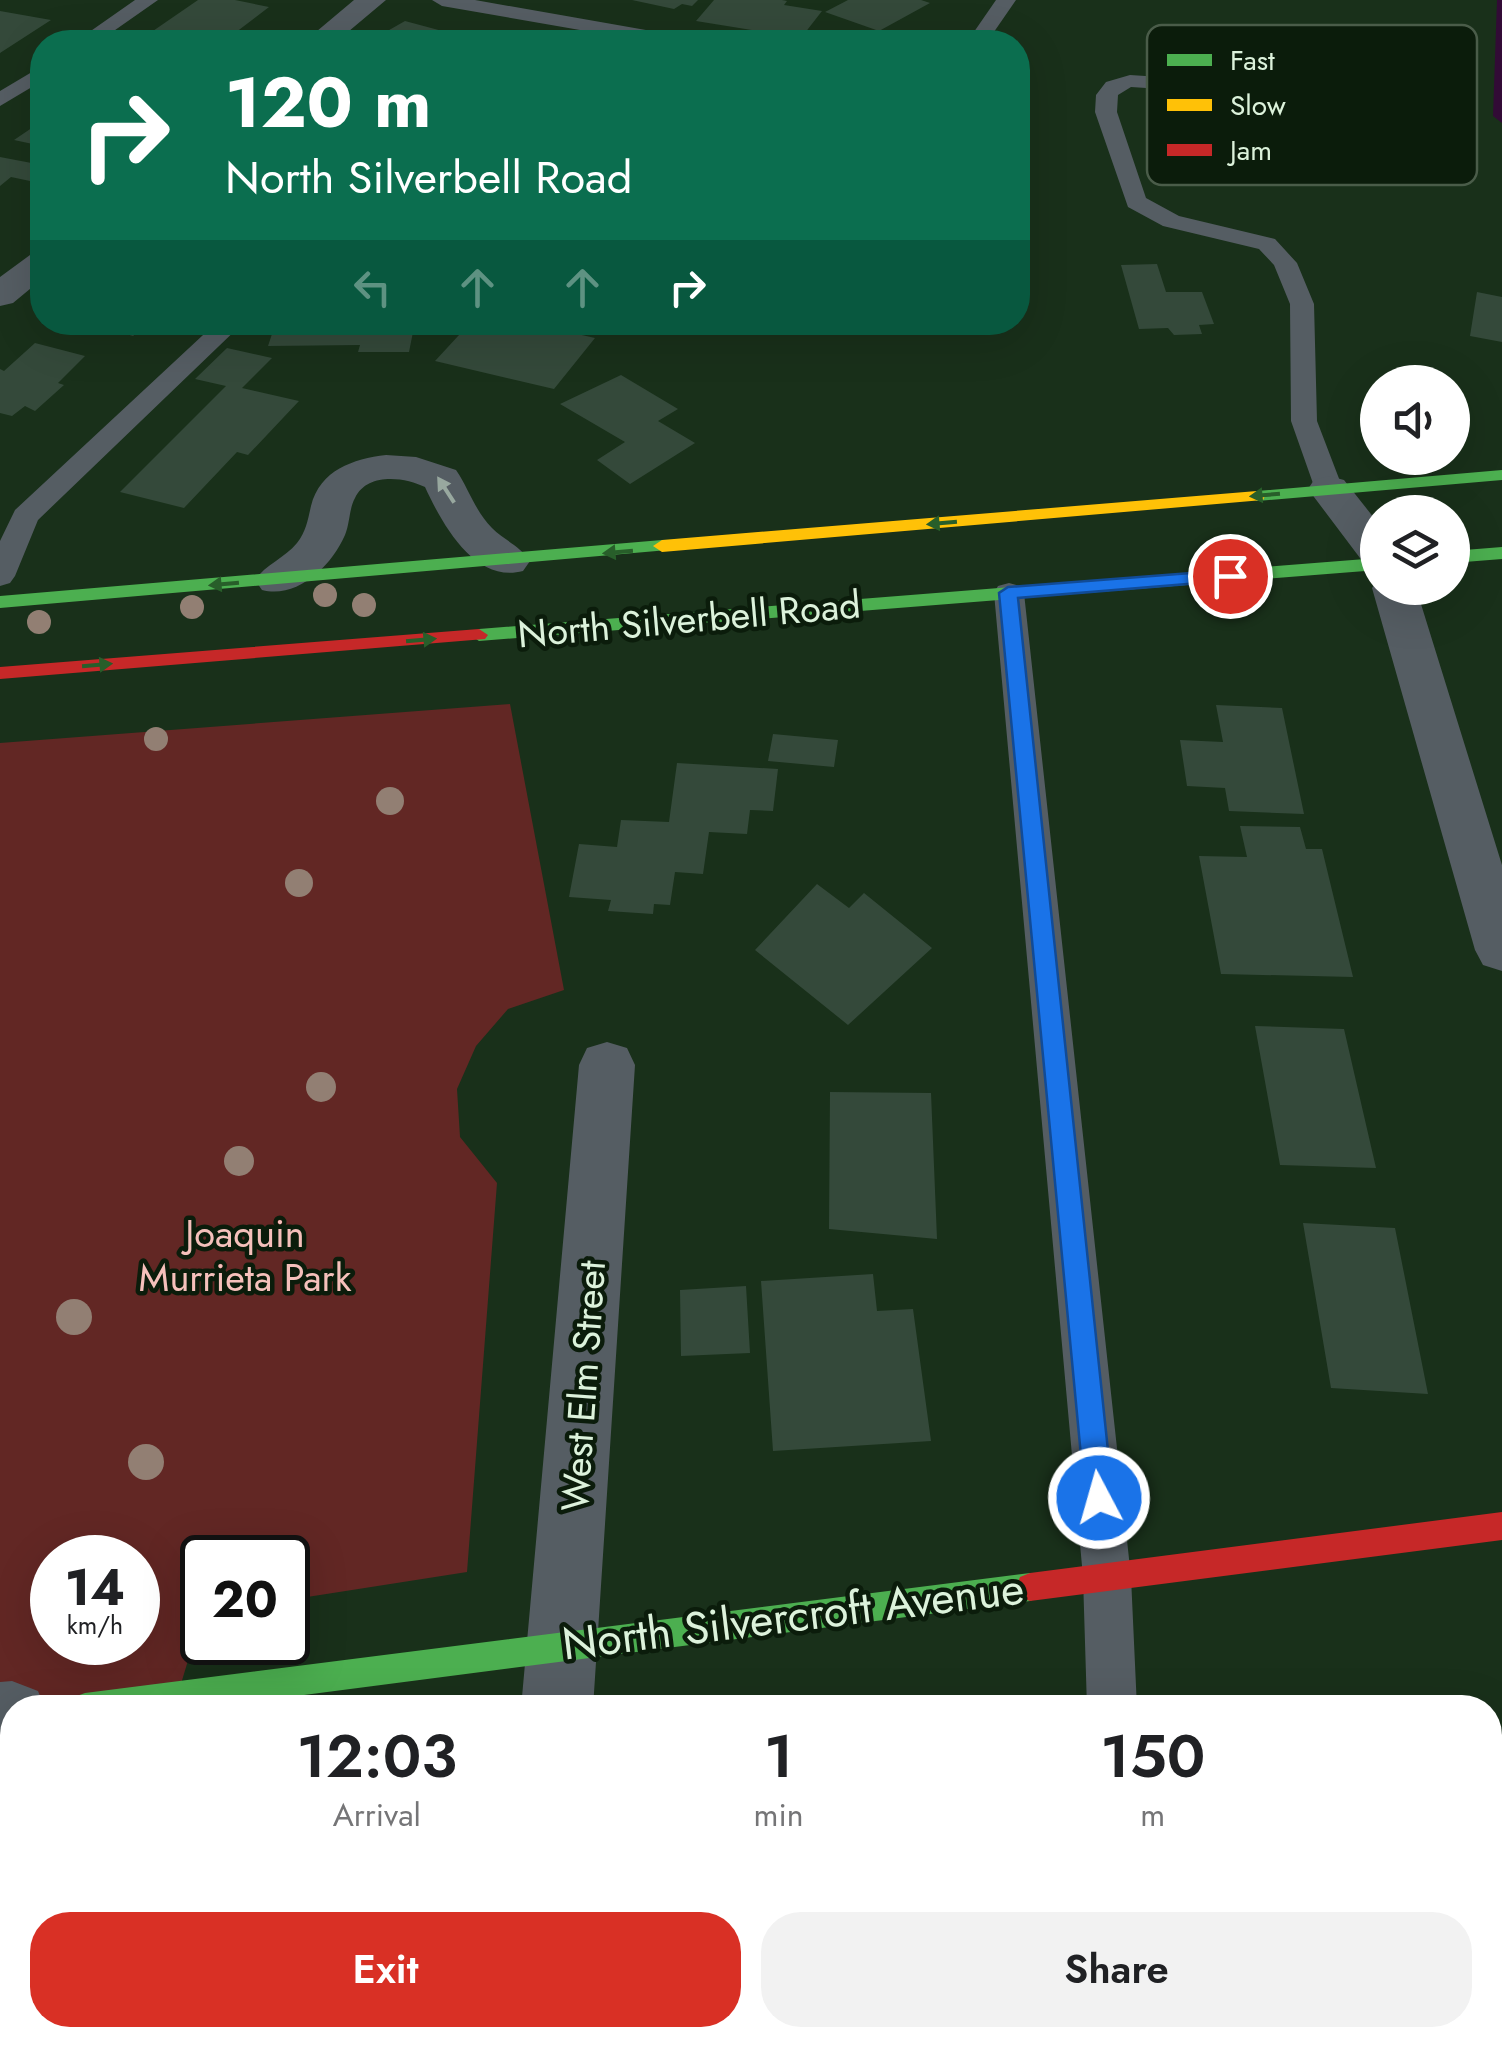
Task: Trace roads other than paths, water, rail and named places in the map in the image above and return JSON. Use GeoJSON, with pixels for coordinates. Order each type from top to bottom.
{"type":"FeatureCollection","features":[{"type":"Feature","properties":{"kind":"main road","name":"North Silverbell Road"},"geometry":{"type":"LineString","coordinates":[[0,602],[1502,475]]}},
{"type":"Feature","properties":{"kind":"main road"},"geometry":{"type":"LineString","coordinates":[[1470,555],[1502,552]]}},
{"type":"Feature","properties":{"kind":"main road","name":"North Silverbell Road"},"geometry":{"type":"LineString","coordinates":[[0,673],[1360,565]]}},
{"type":"Feature","properties":{"kind":"main road","name":"North Silvercroft Avenue"},"geometry":{"type":"LineString","coordinates":[[182,1695],[1502,1526]]}},
{"type":"Feature","properties":{"kind":"street"},"geometry":{"type":"LineString","coordinates":[[333,30],[372,0]]}},
{"type":"Feature","properties":{"kind":"street"},"geometry":{"type":"LineString","coordinates":[[0,296],[30,272]]}},
{"type":"Feature","properties":{"kind":"street","name":"North Silverbell Road"},"geometry":{"type":"LineString","coordinates":[[277,580],[317,548],[327,530],[336,494],[346,483],[361,474],[396,466],[414,467],[442,479],[459,516],[479,540],[508,561]]}},
{"type":"Feature","properties":{"kind":"street"},"geometry":{"type":"LineString","coordinates":[[1329,489],[1360,529]]}},
{"type":"Feature","properties":{"kind":"street"},"geometry":{"type":"LineString","coordinates":[[1399,605],[1502,950]]}},
{"type":"Feature","properties":{"kind":"street","name":"West Elm Street"},"geometry":{"type":"LineString","coordinates":[[558,1695],[607,1064]]}},
{"type":"Feature","properties":{"kind":"lane"},"geometry":{"type":"LineString","coordinates":[[104,30],[148,0]]}},
{"type":"Feature","properties":{"kind":"lane"},"geometry":{"type":"LineString","coordinates":[[442,0],[612,30]]}},
{"type":"Feature","properties":{"kind":"lane"},"geometry":{"type":"LineString","coordinates":[[985,30],[1006,0]]}},
{"type":"Feature","properties":{"kind":"lane"},"geometry":{"type":"LineString","coordinates":[[0,100],[30,80]]}},
{"type":"Feature","properties":{"kind":"lane"},"geometry":{"type":"LineString","coordinates":[[1147,82],[1130,81],[1113,86],[1107,95],[1110,128],[1136,202],[1171,221],[1266,244],[1285,263],[1302,304],[1304,421],[1329,489]]}},
{"type":"Feature","properties":{"kind":"lane"},"geometry":{"type":"LineString","coordinates":[[0,576],[25,516],[218,335]]}},
{"type":"Feature","properties":{"kind":"lane"},"geometry":{"type":"LineString","coordinates":[[1008,593],[1106,1577],[1111,1695]]}},
{"type":"Feature","properties":{"kind":"waterway"},"geometry":{"type":"LineString","coordinates":[[1502,0],[1498,116],[1502,120]]}},
{"type":"Feature","properties":{"kind":"park label","name":"Joaquin Murrieta Park"},"geometry":{"type":"Point","coordinates":[245,1255]}}]}
